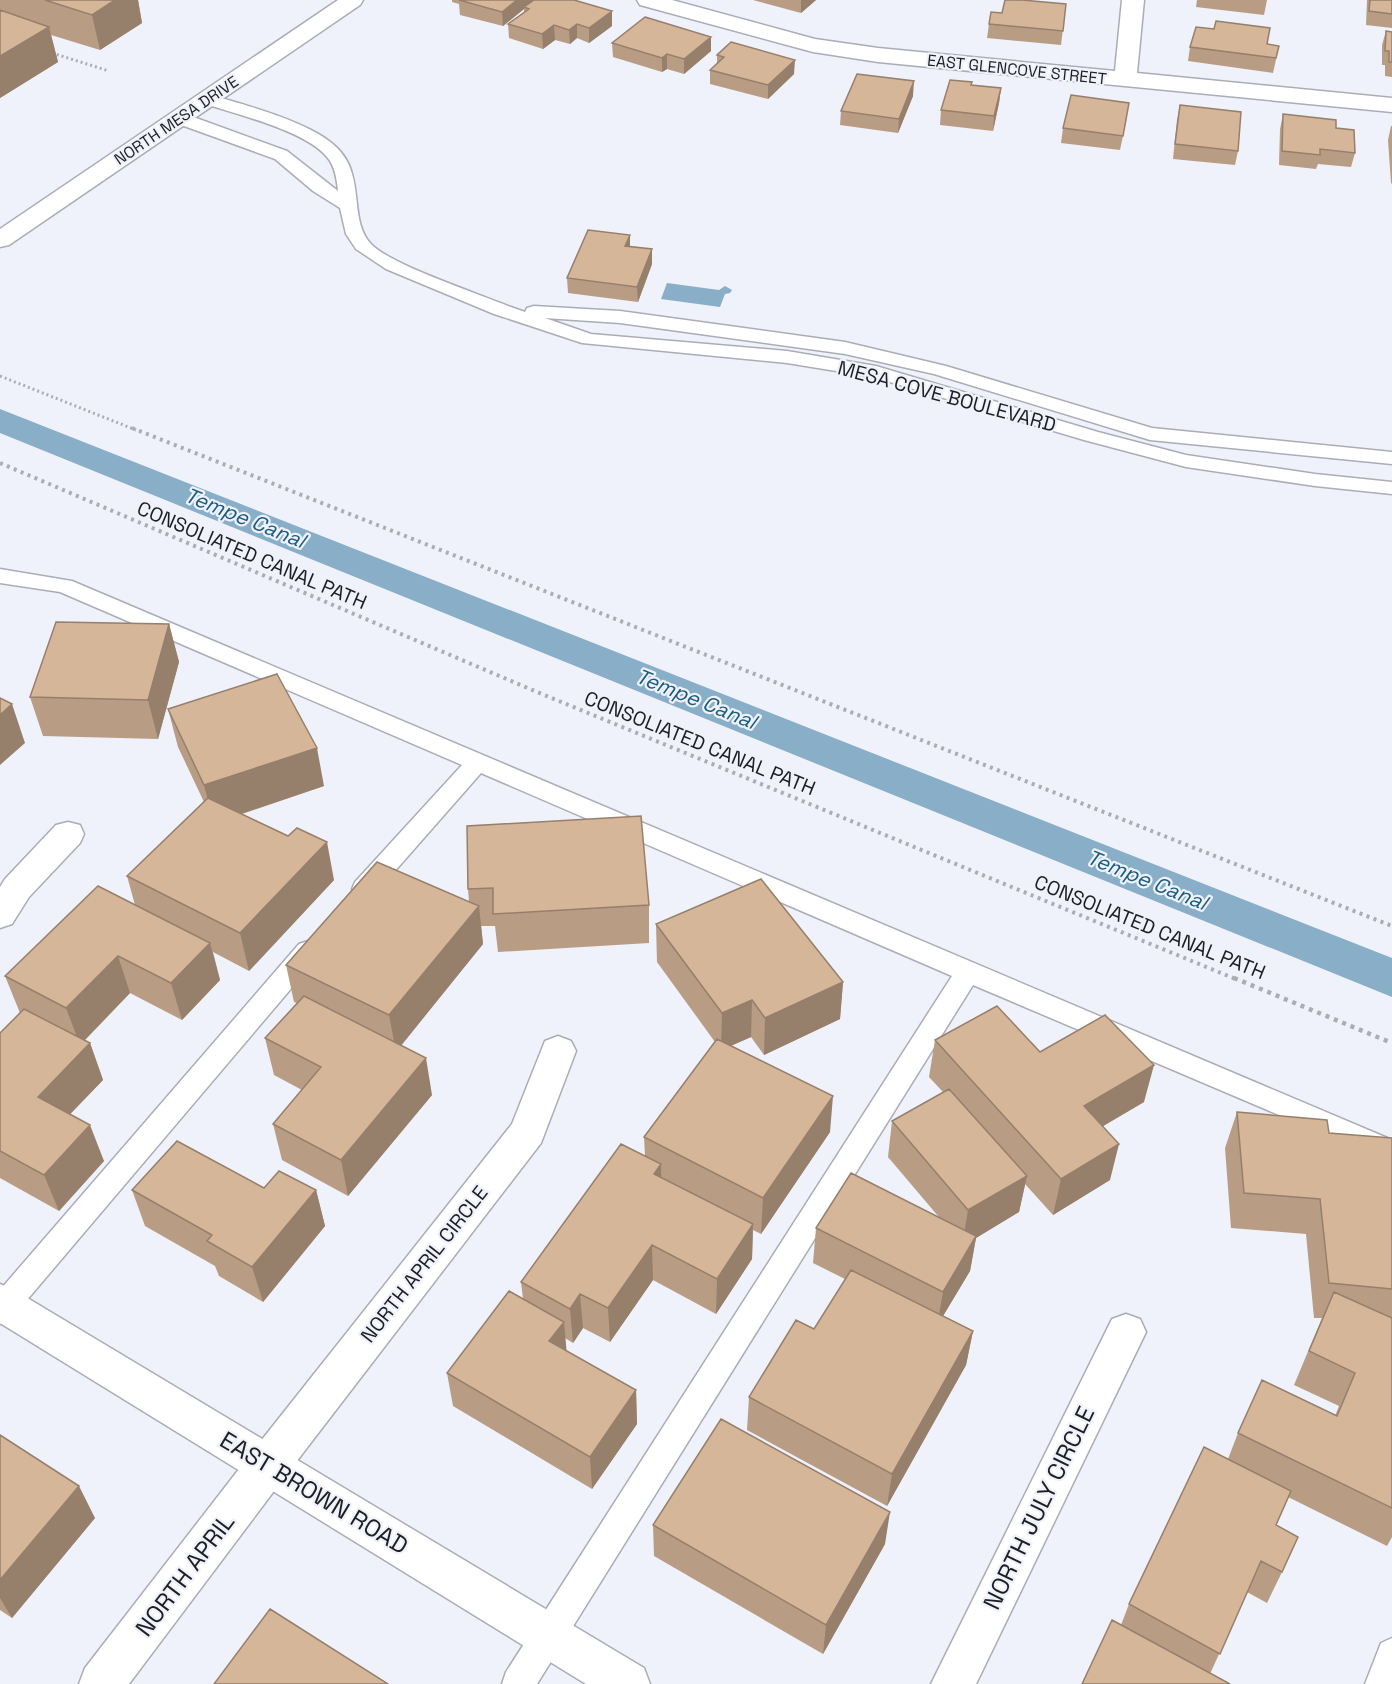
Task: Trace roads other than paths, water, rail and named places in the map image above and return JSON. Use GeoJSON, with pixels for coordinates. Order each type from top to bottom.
{"type":"FeatureCollection","features":[{"type":"Feature","properties":{"kind":"street","name":"NORTH MESA DRIVE"},"geometry":{"type":"LineString","coordinates":[[0,240],[352,0]]}},
{"type":"Feature","properties":{"kind":"street","name":"EAST GLENCOVE STREET"},"geometry":{"type":"LineString","coordinates":[[648,0],[813,45],[878,55],[1392,105]]}},
{"type":"Feature","properties":{"kind":"street"},"geometry":{"type":"LineString","coordinates":[[1125,80],[1133,0]]}},
{"type":"Feature","properties":{"kind":"street"},"geometry":{"type":"LineString","coordinates":[[0,915],[16,888],[68,834]]}},
{"type":"Feature","properties":{"kind":"street","name":"NORTH APRIL CIRCLE"},"geometry":{"type":"LineString","coordinates":[[268,1465],[528,1132],[558,1051]]}},
{"type":"Feature","properties":{"kind":"street","name":"EAST BROWN ROAD"},"geometry":{"type":"LineString","coordinates":[[2,1306],[628,1684]]}},
{"type":"Feature","properties":{"kind":"street","name":"NORTH JULY CIRCLE"},"geometry":{"type":"LineString","coordinates":[[952,1684],[1126,1332]]}},
{"type":"Feature","properties":{"kind":"street","name":"NORTH APRIL"},"geometry":{"type":"LineString","coordinates":[[101,1684],[268,1465]]}},
{"type":"Feature","properties":{"kind":"lane","name":"MESA COVE BOULEVARD"},"geometry":{"type":"LineString","coordinates":[[206,99],[308,135],[322,143],[335,155],[345,174],[346,204],[352,228],[362,246],[376,255],[392,265],[501,310],[589,339],[787,357],[876,372],[1100,439],[1186,461],[1316,480],[1392,488]]}},
{"type":"Feature","properties":{"kind":"lane"},"geometry":{"type":"LineString","coordinates":[[179,118],[281,155],[319,187],[346,204]]}},
{"type":"Feature","properties":{"kind":"lane","name":"MESA COVE BOULEVARD"},"geometry":{"type":"LineString","coordinates":[[501,310],[620,317],[845,348],[939,370],[1150,435],[1392,458]]}},
{"type":"Feature","properties":{"kind":"lane"},"geometry":{"type":"LineString","coordinates":[[0,576],[64,586],[967,973],[1392,1152]]}},
{"type":"Feature","properties":{"kind":"lane"},"geometry":{"type":"LineString","coordinates":[[346,908],[478,762]]}},
{"type":"Feature","properties":{"kind":"lane"},"geometry":{"type":"LineString","coordinates":[[2,1306],[323,934]]}},
{"type":"Feature","properties":{"kind":"lane"},"geometry":{"type":"LineString","coordinates":[[518,1684],[967,973]]}},
{"type":"Feature","properties":{"kind":"lane"},"geometry":{"type":"LineString","coordinates":[[1381,1684],[1392,1654]]}},
{"type":"Feature","properties":{"kind":"water"},"geometry":{"type":"Polygon","coordinates":[[[667,283],[719,290],[725,286],[732,290],[725,294],[720,307],[661,299],[667,283]]]}},
{"type":"Feature","properties":{"kind":"waterway","name":"Tempe Canal"},"geometry":{"type":"LineString","coordinates":[[0,420],[1392,978]]}}]}
